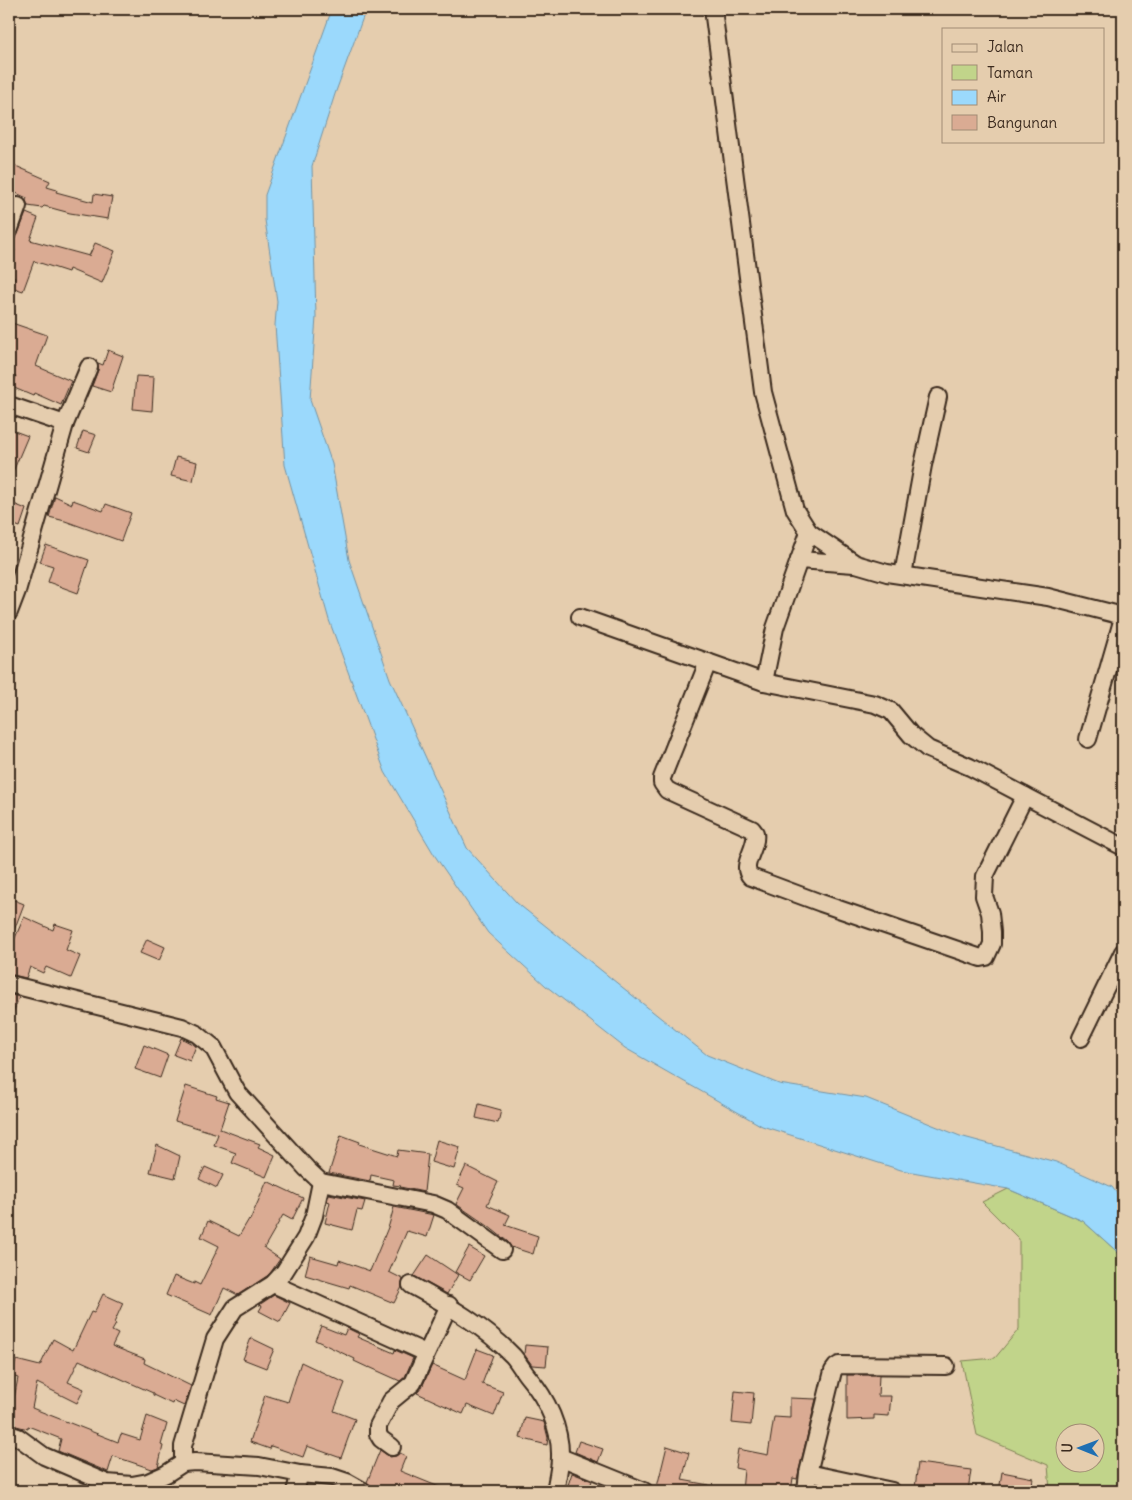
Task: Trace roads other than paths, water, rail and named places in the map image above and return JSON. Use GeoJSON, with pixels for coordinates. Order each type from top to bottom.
{"type":"FeatureCollection","features":[{"type":"Feature","properties":{"kind":"street"},"geometry":{"type":"LineString","coordinates":[[713,9],[763,392],[795,510],[810,532],[856,564]]}},
{"type":"Feature","properties":{"kind":"street"},"geometry":{"type":"LineString","coordinates":[[9,231],[18,206]]}},
{"type":"Feature","properties":{"kind":"street"},"geometry":{"type":"LineString","coordinates":[[9,612],[17,591],[65,424],[90,367]]}},
{"type":"Feature","properties":{"kind":"street"},"geometry":{"type":"LineString","coordinates":[[903,575],[923,465],[938,397]]}},
{"type":"Feature","properties":{"kind":"street"},"geometry":{"type":"LineString","coordinates":[[9,405],[65,424]]}},
{"type":"Feature","properties":{"kind":"street"},"geometry":{"type":"LineString","coordinates":[[764,682],[775,628],[810,532]]}},
{"type":"Feature","properties":{"kind":"street"},"geometry":{"type":"LineString","coordinates":[[799,560],[856,564],[887,573],[1048,597],[1123,617],[1088,739]]}},
{"type":"Feature","properties":{"kind":"street"},"geometry":{"type":"LineString","coordinates":[[580,617],[764,682],[875,704],[891,710],[911,735],[928,749],[1026,796],[1123,847]]}},
{"type":"Feature","properties":{"kind":"street"},"geometry":{"type":"LineString","coordinates":[[708,662],[662,778],[662,783],[667,790],[752,829],[755,833],[756,844],[746,868],[747,873],[751,877],[937,944],[981,958],[986,957],[992,944],[992,932],[990,913],[984,896],[985,876],[1026,796]]}},
{"type":"Feature","properties":{"kind":"street"},"geometry":{"type":"LineString","coordinates":[[1081,1038],[1123,952]]}},
{"type":"Feature","properties":{"kind":"street"},"geometry":{"type":"LineString","coordinates":[[9,984],[182,1027],[197,1034],[213,1047],[237,1092],[306,1169],[321,1182],[433,1204],[447,1210],[502,1250]]}},
{"type":"Feature","properties":{"kind":"street"},"geometry":{"type":"LineString","coordinates":[[183,1463],[185,1437],[215,1338],[235,1308],[273,1284],[284,1272],[306,1237],[314,1216],[321,1182]]}},
{"type":"Feature","properties":{"kind":"street"},"geometry":{"type":"LineString","coordinates":[[273,1284],[426,1353]]}},
{"type":"Feature","properties":{"kind":"street"},"geometry":{"type":"LineString","coordinates":[[411,1285],[449,1305],[494,1339],[514,1357],[539,1388],[552,1414],[559,1441],[560,1458],[555,1491]]}},
{"type":"Feature","properties":{"kind":"street"},"geometry":{"type":"LineString","coordinates":[[392,1447],[381,1440],[378,1434],[378,1426],[391,1401],[413,1383],[449,1305]]}},
{"type":"Feature","properties":{"kind":"street"},"geometry":{"type":"LineString","coordinates":[[806,1491],[808,1473],[833,1371],[836,1367],[839,1365],[946,1366]]}},
{"type":"Feature","properties":{"kind":"street"},"geometry":{"type":"LineString","coordinates":[[9,1434],[18,1437],[44,1456],[112,1487],[148,1482],[166,1474],[183,1463],[195,1462],[258,1466],[332,1478],[347,1482],[363,1491]]}},
{"type":"Feature","properties":{"kind":"street"},"geometry":{"type":"LineString","coordinates":[[560,1458],[644,1491]]}},
{"type":"Feature","properties":{"kind":"street"},"geometry":{"type":"LineString","coordinates":[[808,1473],[892,1491]]}},
{"type":"Feature","properties":{"kind":"street"},"geometry":{"type":"LineString","coordinates":[[295,1491],[300,1474]]}},
{"type":"Feature","properties":{"kind":"water"},"geometry":{"type":"Polygon","coordinates":[[[332,9],[366,9],[335,94],[312,166],[316,317],[310,400],[332,464],[349,560],[390,679],[467,848],[517,903],[707,1055],[779,1084],[866,1098],[960,1136],[1056,1162],[1112,1187],[1123,1201],[1123,1257],[1083,1221],[1008,1189],[901,1170],[762,1126],[625,1048],[546,986],[488,933],[435,856],[385,772],[329,620],[285,465],[275,325],[277,301],[265,220],[265,195],[332,9]]]}}]}
